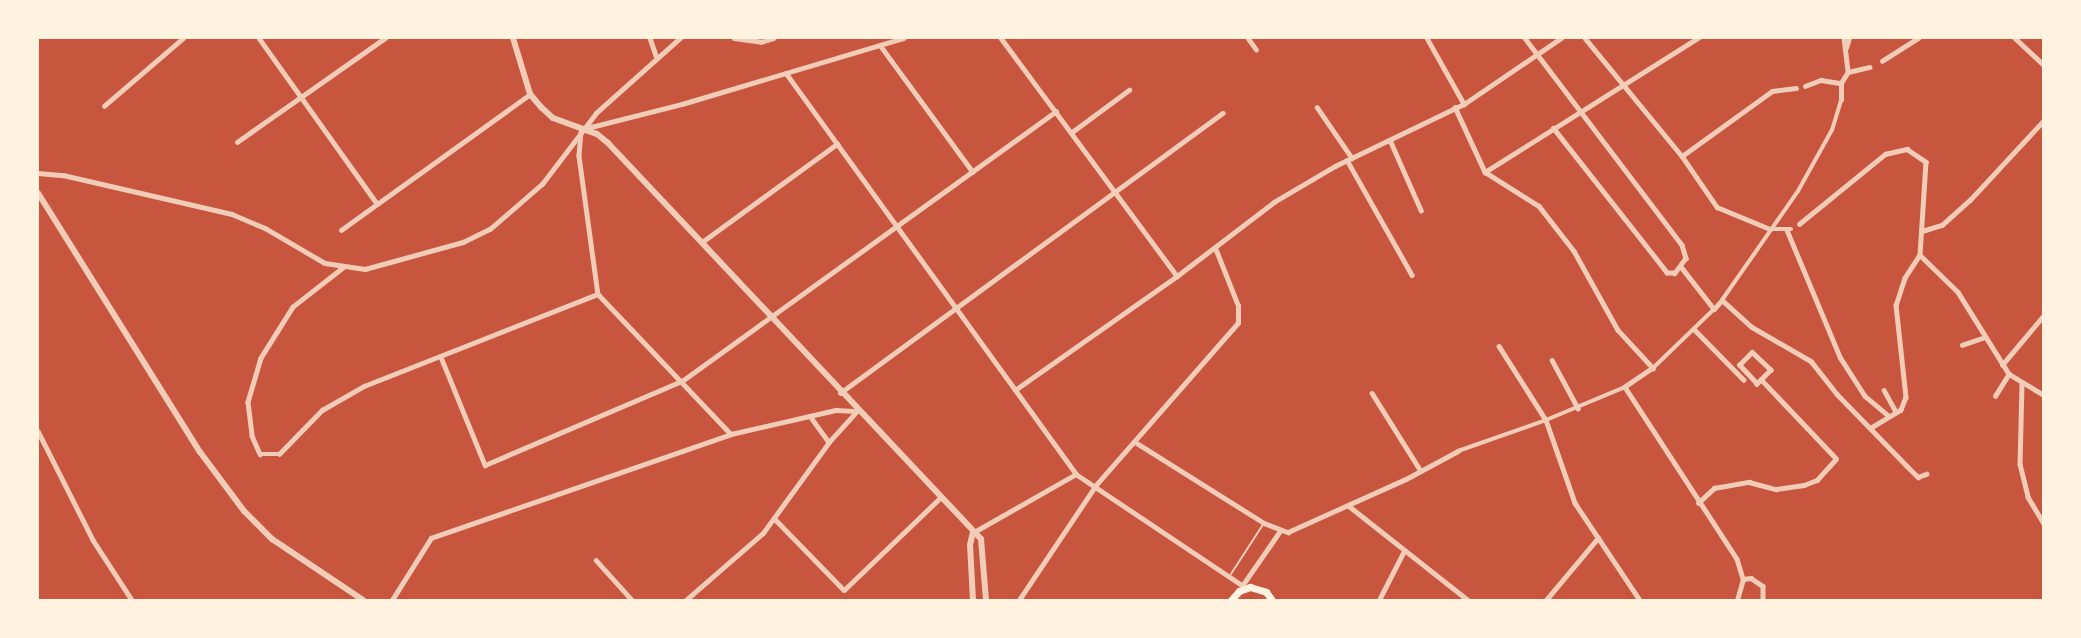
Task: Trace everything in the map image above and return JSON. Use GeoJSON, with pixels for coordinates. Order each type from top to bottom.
{"type":"FeatureCollection","features":[{"type":"Feature","properties":{"kind":"main road"},"geometry":{"type":"LineString","coordinates":[[1231,600],[1245,585],[1260,589],[1273,600]]}},
{"type":"Feature","properties":{"kind":"street"},"geometry":{"type":"LineString","coordinates":[[104,106],[183,38]]}},
{"type":"Feature","properties":{"kind":"street"},"geometry":{"type":"LineString","coordinates":[[259,38],[376,202]]}},
{"type":"Feature","properties":{"kind":"street"},"geometry":{"type":"LineString","coordinates":[[237,142],[385,38]]}},
{"type":"Feature","properties":{"kind":"street"},"geometry":{"type":"LineString","coordinates":[[513,38],[530,94],[553,118],[597,134],[608,143],[772,317],[840,393],[974,532],[983,545],[986,600]]}},
{"type":"Feature","properties":{"kind":"street"},"geometry":{"type":"LineString","coordinates":[[650,38],[657,58]]}},
{"type":"Feature","properties":{"kind":"street"},"geometry":{"type":"LineString","coordinates":[[38,173],[63,176],[232,214],[265,228],[325,263],[343,268],[365,269],[401,262],[463,242],[490,229],[543,184],[581,129],[680,38]]}},
{"type":"Feature","properties":{"kind":"street"},"geometry":{"type":"LineString","coordinates":[[734,38],[761,42],[773,38]]}},
{"type":"Feature","properties":{"kind":"street"},"geometry":{"type":"LineString","coordinates":[[581,129],[786,73],[903,38]]}},
{"type":"Feature","properties":{"kind":"street"},"geometry":{"type":"LineString","coordinates":[[1001,38],[1177,276]]}},
{"type":"Feature","properties":{"kind":"street"},"geometry":{"type":"LineString","coordinates":[[1248,38],[1256,49]]}},
{"type":"Feature","properties":{"kind":"street"},"geometry":{"type":"LineString","coordinates":[[1427,38],[1464,104]]}},
{"type":"Feature","properties":{"kind":"street"},"geometry":{"type":"LineString","coordinates":[[1525,38],[1582,110],[1682,245],[1686,255],[1682,268],[1669,275],[1553,128]]}},
{"type":"Feature","properties":{"kind":"street"},"geometry":{"type":"LineString","coordinates":[[1015,390],[1177,276],[1274,202],[1349,159],[1464,104],[1561,38]]}},
{"type":"Feature","properties":{"kind":"street"},"geometry":{"type":"LineString","coordinates":[[1585,38],[1622,86],[1682,156],[1709,198],[1724,213],[1774,229],[1789,229],[1840,357],[1865,396],[1889,416]]}},
{"type":"Feature","properties":{"kind":"street"},"geometry":{"type":"LineString","coordinates":[[1485,172],[1698,38]]}},
{"type":"Feature","properties":{"kind":"street"},"geometry":{"type":"LineString","coordinates":[[1135,442],[1264,523],[1280,531],[1296,531],[1458,451],[1578,408],[1625,387],[1653,368],[1714,309],[1774,229],[1833,130],[1841,100],[1841,83],[1848,72],[1844,38]]}},
{"type":"Feature","properties":{"kind":"street"},"geometry":{"type":"LineString","coordinates":[[1845,50],[1849,38]]}},
{"type":"Feature","properties":{"kind":"street"},"geometry":{"type":"LineString","coordinates":[[1882,61],[1918,38]]}},
{"type":"Feature","properties":{"kind":"street"},"geometry":{"type":"LineString","coordinates":[[2015,38],[2043,65]]}},
{"type":"Feature","properties":{"kind":"street"},"geometry":{"type":"LineString","coordinates":[[880,45],[973,172]]}},
{"type":"Feature","properties":{"kind":"street"},"geometry":{"type":"LineString","coordinates":[[1848,72],[1869,67]]}},
{"type":"Feature","properties":{"kind":"street"},"geometry":{"type":"LineString","coordinates":[[786,73],[1076,474],[1245,585],[1280,531]]}},
{"type":"Feature","properties":{"kind":"street"},"geometry":{"type":"LineString","coordinates":[[1805,86],[1821,80],[1841,83]]}},
{"type":"Feature","properties":{"kind":"street"},"geometry":{"type":"LineString","coordinates":[[1682,156],[1772,91],[1797,88]]}},
{"type":"Feature","properties":{"kind":"street"},"geometry":{"type":"LineString","coordinates":[[1072,132],[1128,90]]}},
{"type":"Feature","properties":{"kind":"street"},"geometry":{"type":"LineString","coordinates":[[341,230],[376,202],[530,94]]}},
{"type":"Feature","properties":{"kind":"street"},"geometry":{"type":"LineString","coordinates":[[1317,107],[1349,159],[1412,275]]}},
{"type":"Feature","properties":{"kind":"street"},"geometry":{"type":"LineString","coordinates":[[1455,107],[1485,172],[1539,206],[1574,251],[1618,330],[1653,368]]}},
{"type":"Feature","properties":{"kind":"street"},"geometry":{"type":"LineString","coordinates":[[441,357],[485,465],[682,381],[1056,111]]}},
{"type":"Feature","properties":{"kind":"street"},"geometry":{"type":"LineString","coordinates":[[840,393],[1222,113]]}},
{"type":"Feature","properties":{"kind":"street"},"geometry":{"type":"LineString","coordinates":[[1922,231],[1942,225],[1970,200],[2043,120]]}},
{"type":"Feature","properties":{"kind":"street"},"geometry":{"type":"LineString","coordinates":[[581,129],[579,156],[598,294],[731,434]]}},
{"type":"Feature","properties":{"kind":"street"},"geometry":{"type":"LineString","coordinates":[[1390,140],[1421,210]]}},
{"type":"Feature","properties":{"kind":"street"},"geometry":{"type":"LineString","coordinates":[[702,242],[837,144]]}},
{"type":"Feature","properties":{"kind":"street"},"geometry":{"type":"LineString","coordinates":[[1799,224],[1856,175],[1898,148],[1916,154],[1927,166],[1920,255],[1905,278],[1896,305],[1897,335],[1907,386],[1903,407],[1871,428]]}},
{"type":"Feature","properties":{"kind":"street"},"geometry":{"type":"LineString","coordinates":[[38,193],[200,452],[244,511],[272,539],[363,600]]}},
{"type":"Feature","properties":{"kind":"street"},"geometry":{"type":"LineString","coordinates":[[1019,600],[1096,485],[1238,323],[1238,306],[1215,248]]}},
{"type":"Feature","properties":{"kind":"street"},"geometry":{"type":"LineString","coordinates":[[1920,255],[1958,292],[2009,375],[2043,395]]}},
{"type":"Feature","properties":{"kind":"street"},"geometry":{"type":"LineString","coordinates":[[343,268],[293,307],[261,358],[248,402],[252,436],[261,454],[273,457],[322,410],[364,386],[598,294]]}},
{"type":"Feature","properties":{"kind":"street"},"geometry":{"type":"LineString","coordinates":[[1682,268],[1714,309]]}},
{"type":"Feature","properties":{"kind":"street"},"geometry":{"type":"LineString","coordinates":[[1722,300],[1752,327],[1811,361],[1837,394],[1918,477],[1926,474]]}},
{"type":"Feature","properties":{"kind":"street"},"geometry":{"type":"LineString","coordinates":[[2002,365],[2043,315]]}},
{"type":"Feature","properties":{"kind":"street"},"geometry":{"type":"LineString","coordinates":[[1694,329],[1744,380]]}},
{"type":"Feature","properties":{"kind":"street"},"geometry":{"type":"LineString","coordinates":[[1962,345],[1985,337]]}},
{"type":"Feature","properties":{"kind":"street"},"geometry":{"type":"LineString","coordinates":[[1499,346],[1546,420],[1575,503],[1640,600]]}},
{"type":"Feature","properties":{"kind":"street"},"geometry":{"type":"LineString","coordinates":[[1752,352],[1771,370],[1761,380],[1757,384],[1739,365],[1752,352]]}},
{"type":"Feature","properties":{"kind":"street"},"geometry":{"type":"LineString","coordinates":[[1552,360],[1578,408]]}},
{"type":"Feature","properties":{"kind":"street"},"geometry":{"type":"LineString","coordinates":[[1995,396],[2009,375]]}},
{"type":"Feature","properties":{"kind":"street"},"geometry":{"type":"LineString","coordinates":[[1698,503],[1714,488],[1749,482],[1776,489],[1804,485],[1817,480],[1836,459],[1761,380]]}},
{"type":"Feature","properties":{"kind":"street"},"geometry":{"type":"LineString","coordinates":[[2022,384],[2021,471],[2028,497],[2043,524]]}},
{"type":"Feature","properties":{"kind":"street"},"geometry":{"type":"LineString","coordinates":[[1625,387],[1684,483],[1737,559],[1743,579],[1737,600]]}},
{"type":"Feature","properties":{"kind":"street"},"geometry":{"type":"LineString","coordinates":[[1884,390],[1896,412]]}},
{"type":"Feature","properties":{"kind":"street"},"geometry":{"type":"LineString","coordinates":[[1372,393],[1421,471]]}},
{"type":"Feature","properties":{"kind":"street"},"geometry":{"type":"LineString","coordinates":[[392,600],[431,538],[731,434],[803,417],[857,411]]}},
{"type":"Feature","properties":{"kind":"street"},"geometry":{"type":"LineString","coordinates":[[686,600],[763,533],[829,441],[857,411]]}},
{"type":"Feature","properties":{"kind":"street"},"geometry":{"type":"LineString","coordinates":[[810,416],[829,441]]}},
{"type":"Feature","properties":{"kind":"street"},"geometry":{"type":"LineString","coordinates":[[38,431],[93,540],[132,600]]}},
{"type":"Feature","properties":{"kind":"street"},"geometry":{"type":"LineString","coordinates":[[973,600],[970,545],[974,532],[1076,474]]}},
{"type":"Feature","properties":{"kind":"street"},"geometry":{"type":"LineString","coordinates":[[774,518],[844,590],[941,497]]}},
{"type":"Feature","properties":{"kind":"street"},"geometry":{"type":"LineString","coordinates":[[1348,506],[1468,600]]}},
{"type":"Feature","properties":{"kind":"street"},"geometry":{"type":"LineString","coordinates":[[1546,600],[1598,538]]}},
{"type":"Feature","properties":{"kind":"street"},"geometry":{"type":"LineString","coordinates":[[1379,600],[1404,551]]}},
{"type":"Feature","properties":{"kind":"street"},"geometry":{"type":"LineString","coordinates":[[596,560],[632,600]]}},
{"type":"Feature","properties":{"kind":"street"},"geometry":{"type":"LineString","coordinates":[[1743,579],[1760,582],[1763,600]]}},
{"type":"Feature","properties":{"kind":"lane"},"geometry":{"type":"LineString","coordinates":[[1231,574],[1264,523]]}}]}
